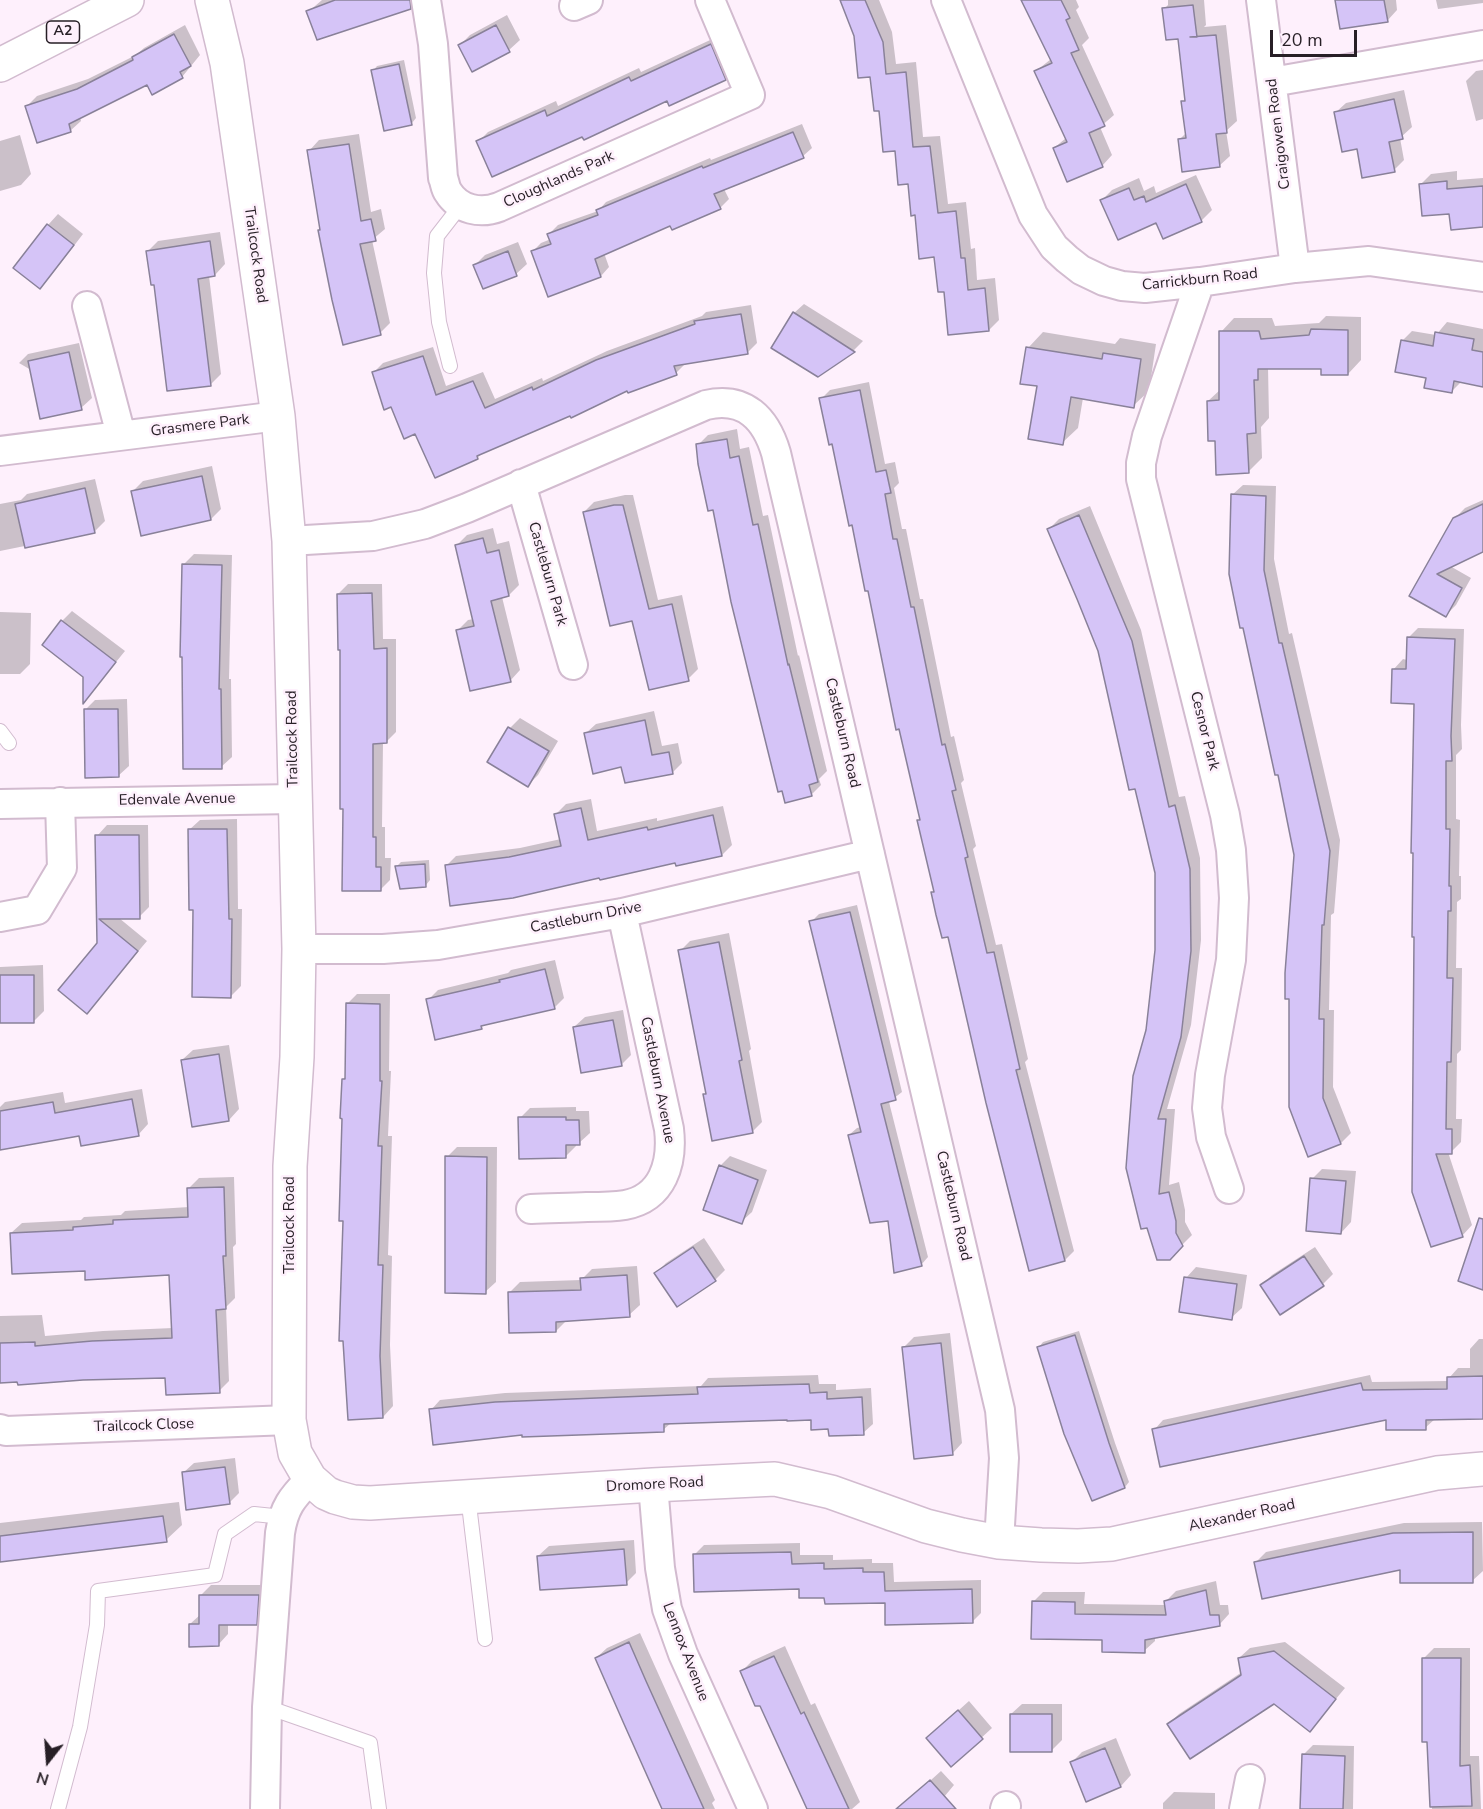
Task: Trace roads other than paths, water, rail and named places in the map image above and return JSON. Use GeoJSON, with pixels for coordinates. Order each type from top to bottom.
{"type":"FeatureCollection","features":[{"type":"Feature","properties":{"kind":"street","name":"A2"},"geometry":{"type":"LineString","coordinates":[[0,65],[127,0]]}},
{"type":"Feature","properties":{"kind":"street","name":"Trailcock Road"},"geometry":{"type":"LineString","coordinates":[[212,0],[227,63],[278,416],[289,541],[299,949],[297,1057],[290,1166],[289,1420],[295,1453],[310,1479]]}},
{"type":"Feature","properties":{"kind":"street"},"geometry":{"type":"LineString","coordinates":[[426,0],[433,44],[443,178],[448,192],[461,205]]}},
{"type":"Feature","properties":{"kind":"street","name":"Cloughlands Park"},"geometry":{"type":"LineString","coordinates":[[461,205],[472,210],[493,209],[750,95],[710,0]]}},
{"type":"Feature","properties":{"kind":"street","name":"Carrickburn Road"},"geometry":{"type":"LineString","coordinates":[[946,0],[1033,215],[1053,247],[1081,270],[1104,281],[1122,286],[1145,288],[1295,268],[1369,261],[1483,277]]}},
{"type":"Feature","properties":{"kind":"street","name":"Craigowen Road"},"geometry":{"type":"LineString","coordinates":[[1261,0],[1295,268]]}},
{"type":"Feature","properties":{"kind":"street"},"geometry":{"type":"LineString","coordinates":[[1272,81],[1483,45]]}},
{"type":"Feature","properties":{"kind":"street","name":"Cesnor Park"},"geometry":{"type":"LineString","coordinates":[[1200,282],[1147,436],[1140,479],[1225,815],[1231,850],[1234,898],[1232,960],[1210,1075],[1207,1108],[1211,1137],[1229,1189]]}},
{"type":"Feature","properties":{"kind":"street"},"geometry":{"type":"LineString","coordinates":[[87,306],[121,435]]}},
{"type":"Feature","properties":{"kind":"street","name":"Castleburn Road"},"geometry":{"type":"LineString","coordinates":[[289,541],[350,538],[408,528],[467,508],[706,405],[732,404],[760,418],[770,433],[776,453],[1000,1410],[1004,1435],[1004,1458],[999,1542]]}},
{"type":"Feature","properties":{"kind":"street","name":"Grasmere Park"},"geometry":{"type":"LineString","coordinates":[[0,451],[278,416]]}},
{"type":"Feature","properties":{"kind":"street","name":"Castleburn Park"},"geometry":{"type":"LineString","coordinates":[[521,484],[573,665]]}},
{"type":"Feature","properties":{"kind":"street","name":"Edenvale Avenue"},"geometry":{"type":"LineString","coordinates":[[0,804],[294,799]]}},
{"type":"Feature","properties":{"kind":"street"},"geometry":{"type":"LineString","coordinates":[[0,917],[37,910],[62,868],[60,802]]}},
{"type":"Feature","properties":{"kind":"street","name":"Castleburn Drive"},"geometry":{"type":"LineString","coordinates":[[299,949],[383,949],[438,945],[622,913],[870,855]]}},
{"type":"Feature","properties":{"kind":"street","name":"Castleburn Avenue"},"geometry":{"type":"LineString","coordinates":[[531,1209],[619,1206],[635,1203],[656,1189],[667,1170],[670,1150],[669,1129],[622,913]]}},
{"type":"Feature","properties":{"kind":"street","name":"Trailcock Close"},"geometry":{"type":"LineString","coordinates":[[0,1429],[289,1420]]}},
{"type":"Feature","properties":{"kind":"street","name":"Alexander Road"},"geometry":{"type":"LineString","coordinates":[[999,1542],[1078,1546],[1112,1544],[1437,1473],[1483,1469]]}},
{"type":"Feature","properties":{"kind":"street"},"geometry":{"type":"LineString","coordinates":[[265,1809],[267,1707],[283,1517],[288,1503],[310,1479]]}},
{"type":"Feature","properties":{"kind":"street","name":"Dromore Road"},"geometry":{"type":"LineString","coordinates":[[310,1479],[326,1493],[353,1502],[370,1503],[775,1479],[831,1492],[926,1526],[999,1542]]}},
{"type":"Feature","properties":{"kind":"street","name":"Lennox Avenue"},"geometry":{"type":"LineString","coordinates":[[653,1485],[660,1568],[667,1609],[683,1654],[753,1809]]}},
{"type":"Feature","properties":{"kind":"street"},"geometry":{"type":"LineString","coordinates":[[1244,1809],[1250,1779]]}},
{"type":"Feature","properties":{"kind":"lane"},"geometry":{"type":"LineString","coordinates":[[450,366],[439,322],[434,273],[437,236],[461,205]]}},
{"type":"Feature","properties":{"kind":"lane"},"geometry":{"type":"LineString","coordinates":[[0,731],[9,743]]}},
{"type":"Feature","properties":{"kind":"lane"},"geometry":{"type":"LineString","coordinates":[[468,1496],[485,1639]]}},
{"type":"Feature","properties":{"kind":"lane"},"geometry":{"type":"LineString","coordinates":[[58,1809],[80,1727],[98,1625],[98,1591],[215,1575],[225,1534],[254,1514],[283,1517]]}},
{"type":"Feature","properties":{"kind":"lane"},"geometry":{"type":"LineString","coordinates":[[267,1707],[370,1743],[379,1809]]}}]}
